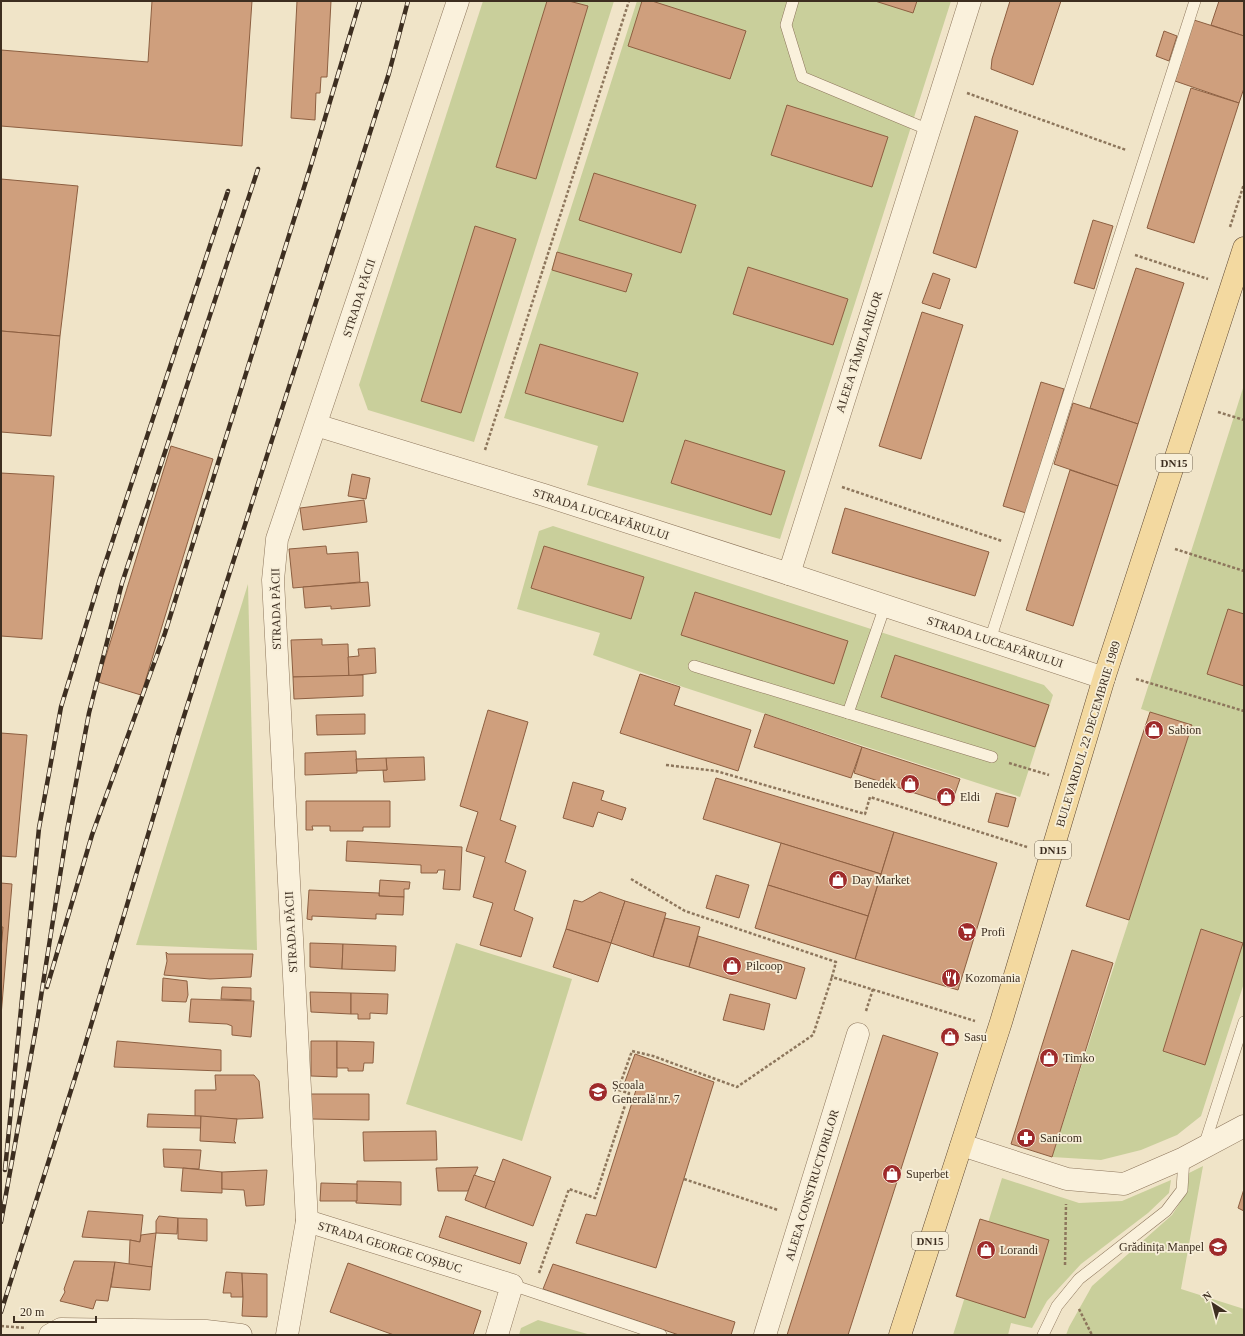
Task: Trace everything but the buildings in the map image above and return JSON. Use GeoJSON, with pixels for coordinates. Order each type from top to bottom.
{"type":"FeatureCollection","features":[{"type":"Feature","properties":{"kind":"main road","name":"BULEVARDUL 22 DECEMBRIE 1989"},"geometry":{"type":"LineString","coordinates":[[900,1335],[1001,1022],[1104,678],[1244,248]]}},
{"type":"Feature","properties":{"kind":"street","name":"STRADA PĂCII"},"geometry":{"type":"LineString","coordinates":[[307,1221],[273,580],[277,539],[458,1]]}},
{"type":"Feature","properties":{"kind":"street","name":"ALEEA TÂMPLARILOR"},"geometry":{"type":"LineString","coordinates":[[789,574],[970,1]]}},
{"type":"Feature","properties":{"kind":"street","name":"STRADA LUCEAFĂRULUI"},"geometry":{"type":"LineString","coordinates":[[316,425],[544,495],[1104,678]]}},
{"type":"Feature","properties":{"kind":"street","name":"ALEEA CONSTRUCTORILOR"},"geometry":{"type":"LineString","coordinates":[[764,1335],[858,1034]]}},
{"type":"Feature","properties":{"kind":"street"},"geometry":{"type":"LineString","coordinates":[[961,1147],[965,1146],[1067,1179],[1124,1184],[1194,1153],[1244,1126]]}},
{"type":"Feature","properties":{"kind":"street","name":"STRADA GEORGE COȘBUC"},"geometry":{"type":"LineString","coordinates":[[287,1335],[307,1221],[522,1289]]}},
{"type":"Feature","properties":{"kind":"street"},"geometry":{"type":"LineString","coordinates":[[497,1335],[522,1289]]}},
{"type":"Feature","properties":{"kind":"street"},"geometry":{"type":"LineString","coordinates":[[50,1335],[61,1329],[206,1331],[241,1335]]}},
{"type":"Feature","properties":{"kind":"lane"},"geometry":{"type":"LineString","coordinates":[[793,1],[786,26],[802,77],[929,130]]}},
{"type":"Feature","properties":{"kind":"lane"},"geometry":{"type":"LineString","coordinates":[[990,640],[1195,1]]}},
{"type":"Feature","properties":{"kind":"lane"},"geometry":{"type":"LineString","coordinates":[[848,713],[885,606]]}},
{"type":"Feature","properties":{"kind":"lane"},"geometry":{"type":"LineString","coordinates":[[694,666],[992,757]]}},
{"type":"Feature","properties":{"kind":"lane"},"geometry":{"type":"LineString","coordinates":[[1043,1335],[1057,1306],[1079,1278],[1166,1210],[1182,1190],[1194,1153],[1244,1022]]}},
{"type":"Feature","properties":{"kind":"lane"},"geometry":{"type":"LineString","coordinates":[[522,1289],[661,1335]]}},
{"type":"Feature","properties":{"kind":"path"},"geometry":{"type":"LineString","coordinates":[[484,455],[629,1]]}},
{"type":"Feature","properties":{"kind":"path"},"geometry":{"type":"LineString","coordinates":[[943,84],[1145,157]]}},
{"type":"Feature","properties":{"kind":"path"},"geometry":{"type":"LineString","coordinates":[[1116,249],[1212,281]]}},
{"type":"Feature","properties":{"kind":"path"},"geometry":{"type":"LineString","coordinates":[[1217,412],[1244,420]]}},
{"type":"Feature","properties":{"kind":"path"},"geometry":{"type":"LineString","coordinates":[[818,480],[1020,547]]}},
{"type":"Feature","properties":{"kind":"path"},"geometry":{"type":"LineString","coordinates":[[1174,549],[1244,571]]}},
{"type":"Feature","properties":{"kind":"path"},"geometry":{"type":"LineString","coordinates":[[1136,679],[1244,711]]}},
{"type":"Feature","properties":{"kind":"path"},"geometry":{"type":"LineString","coordinates":[[992,757],[1050,776]]}},
{"type":"Feature","properties":{"kind":"path"},"geometry":{"type":"LineString","coordinates":[[666,765],[716,771],[865,814],[870,797],[1029,847]]}},
{"type":"Feature","properties":{"kind":"path"},"geometry":{"type":"LineString","coordinates":[[522,1289],[569,1188],[595,1198],[629,1093],[618,1090],[632,1051],[653,1056],[737,1087],[814,1036],[836,962],[685,910],[631,879]]}},
{"type":"Feature","properties":{"kind":"path"},"geometry":{"type":"LineString","coordinates":[[832,977],[979,1022]]}},
{"type":"Feature","properties":{"kind":"path"},"geometry":{"type":"LineString","coordinates":[[684,1179],[780,1211]]}},
{"type":"Feature","properties":{"kind":"path"},"geometry":{"type":"LineString","coordinates":[[1065,1268],[1066,1201]]}},
{"type":"Feature","properties":{"kind":"path"},"geometry":{"type":"LineString","coordinates":[[1078,1307],[1092,1335]]}},
{"type":"Feature","properties":{"kind":"green space"},"geometry":{"type":"Polygon","coordinates":[[[483,1],[614,1],[474,442],[368,410],[359,385],[483,1]]]}},
{"type":"Feature","properties":{"kind":"green space"},"geometry":{"type":"Polygon","coordinates":[[[637,1],[951,1],[780,539],[587,485],[598,446],[504,418],[637,1]]]}},
{"type":"Feature","properties":{"kind":"green space"},"geometry":{"type":"Polygon","coordinates":[[[1244,385],[1244,983],[1201,1116],[1177,1135],[1141,1150],[1101,1160],[1052,1157],[1192,726],[1141,709],[1244,385]]]}},
{"type":"Feature","properties":{"kind":"green space"},"geometry":{"type":"Polygon","coordinates":[[[553,526],[1044,685],[1053,695],[1020,797],[683,687],[593,655],[600,633],[517,609],[539,531],[553,526]]]}},
{"type":"Feature","properties":{"kind":"green space"},"geometry":{"type":"Polygon","coordinates":[[[248,584],[257,950],[136,945],[248,584]]]}},
{"type":"Feature","properties":{"kind":"green space"},"geometry":{"type":"Polygon","coordinates":[[[456,943],[572,979],[522,1141],[406,1104],[456,943]]]}},
{"type":"Feature","properties":{"kind":"green space"},"geometry":{"type":"Polygon","coordinates":[[[1203,1166],[1181,1289],[1244,1309],[1244,1335],[1066,1335],[1092,1286],[1172,1215],[1187,1192],[1189,1173],[1203,1166]]]}},
{"type":"Feature","properties":{"kind":"green space"},"geometry":{"type":"Polygon","coordinates":[[[1002,1178],[1079,1203],[1122,1201],[1171,1180],[1169,1193],[1148,1213],[1081,1264],[1047,1301],[1032,1328],[1011,1323],[1008,1335],[953,1335],[1002,1178]]]}},
{"type":"Feature","properties":{"kind":"green space"},"geometry":{"type":"Polygon","coordinates":[[[538,1320],[591,1335],[519,1335],[521,1328],[538,1320]]]}},
{"type":"Feature","properties":{"kind":"railway"},"geometry":{"type":"LineString","coordinates":[[47,987],[92,835],[165,633],[311,165],[360,1]]}},
{"type":"Feature","properties":{"kind":"railway"},"geometry":{"type":"LineString","coordinates":[[1,1312],[80,1062],[177,738],[389,73],[408,1]]}},
{"type":"Feature","properties":{"kind":"railway"},"geometry":{"type":"LineString","coordinates":[[1,1222],[37,1022],[67,831],[89,713],[122,583],[258,169]]}},
{"type":"Feature","properties":{"kind":"railway"},"geometry":{"type":"LineString","coordinates":[[5,1170],[39,828],[61,707],[100,579],[228,191]]}},
{"type":"Feature","properties":{"kind":"place","name":"Sabion"},"geometry":{"type":"Point","coordinates":[1154,730]}},
{"type":"Feature","properties":{"kind":"place","name":"Benedek"},"geometry":{"type":"Point","coordinates":[910,784]}},
{"type":"Feature","properties":{"kind":"place","name":"Eldi"},"geometry":{"type":"Point","coordinates":[946,797]}},
{"type":"Feature","properties":{"kind":"place","name":"Day Market"},"geometry":{"type":"Point","coordinates":[838,880]}},
{"type":"Feature","properties":{"kind":"place","name":"Profi"},"geometry":{"type":"Point","coordinates":[967,932]}},
{"type":"Feature","properties":{"kind":"place","name":"Pilcoop"},"geometry":{"type":"Point","coordinates":[732,966]}},
{"type":"Feature","properties":{"kind":"place","name":"Kozomania"},"geometry":{"type":"Point","coordinates":[951,978]}},
{"type":"Feature","properties":{"kind":"place","name":"Sasu"},"geometry":{"type":"Point","coordinates":[950,1037]}},
{"type":"Feature","properties":{"kind":"place","name":"Timko"},"geometry":{"type":"Point","coordinates":[1049,1058]}},
{"type":"Feature","properties":{"kind":"place","name":"Școala Generală nr. 7"},"geometry":{"type":"Point","coordinates":[598,1092]}},
{"type":"Feature","properties":{"kind":"place","name":"Sanicom"},"geometry":{"type":"Point","coordinates":[1026,1138]}},
{"type":"Feature","properties":{"kind":"place","name":"Superbet"},"geometry":{"type":"Point","coordinates":[892,1174]}},
{"type":"Feature","properties":{"kind":"place","name":"Grădinița Manpel"},"geometry":{"type":"Point","coordinates":[1218,1247]}},
{"type":"Feature","properties":{"kind":"place","name":"Lorandi"},"geometry":{"type":"Point","coordinates":[986,1250]}}]}
